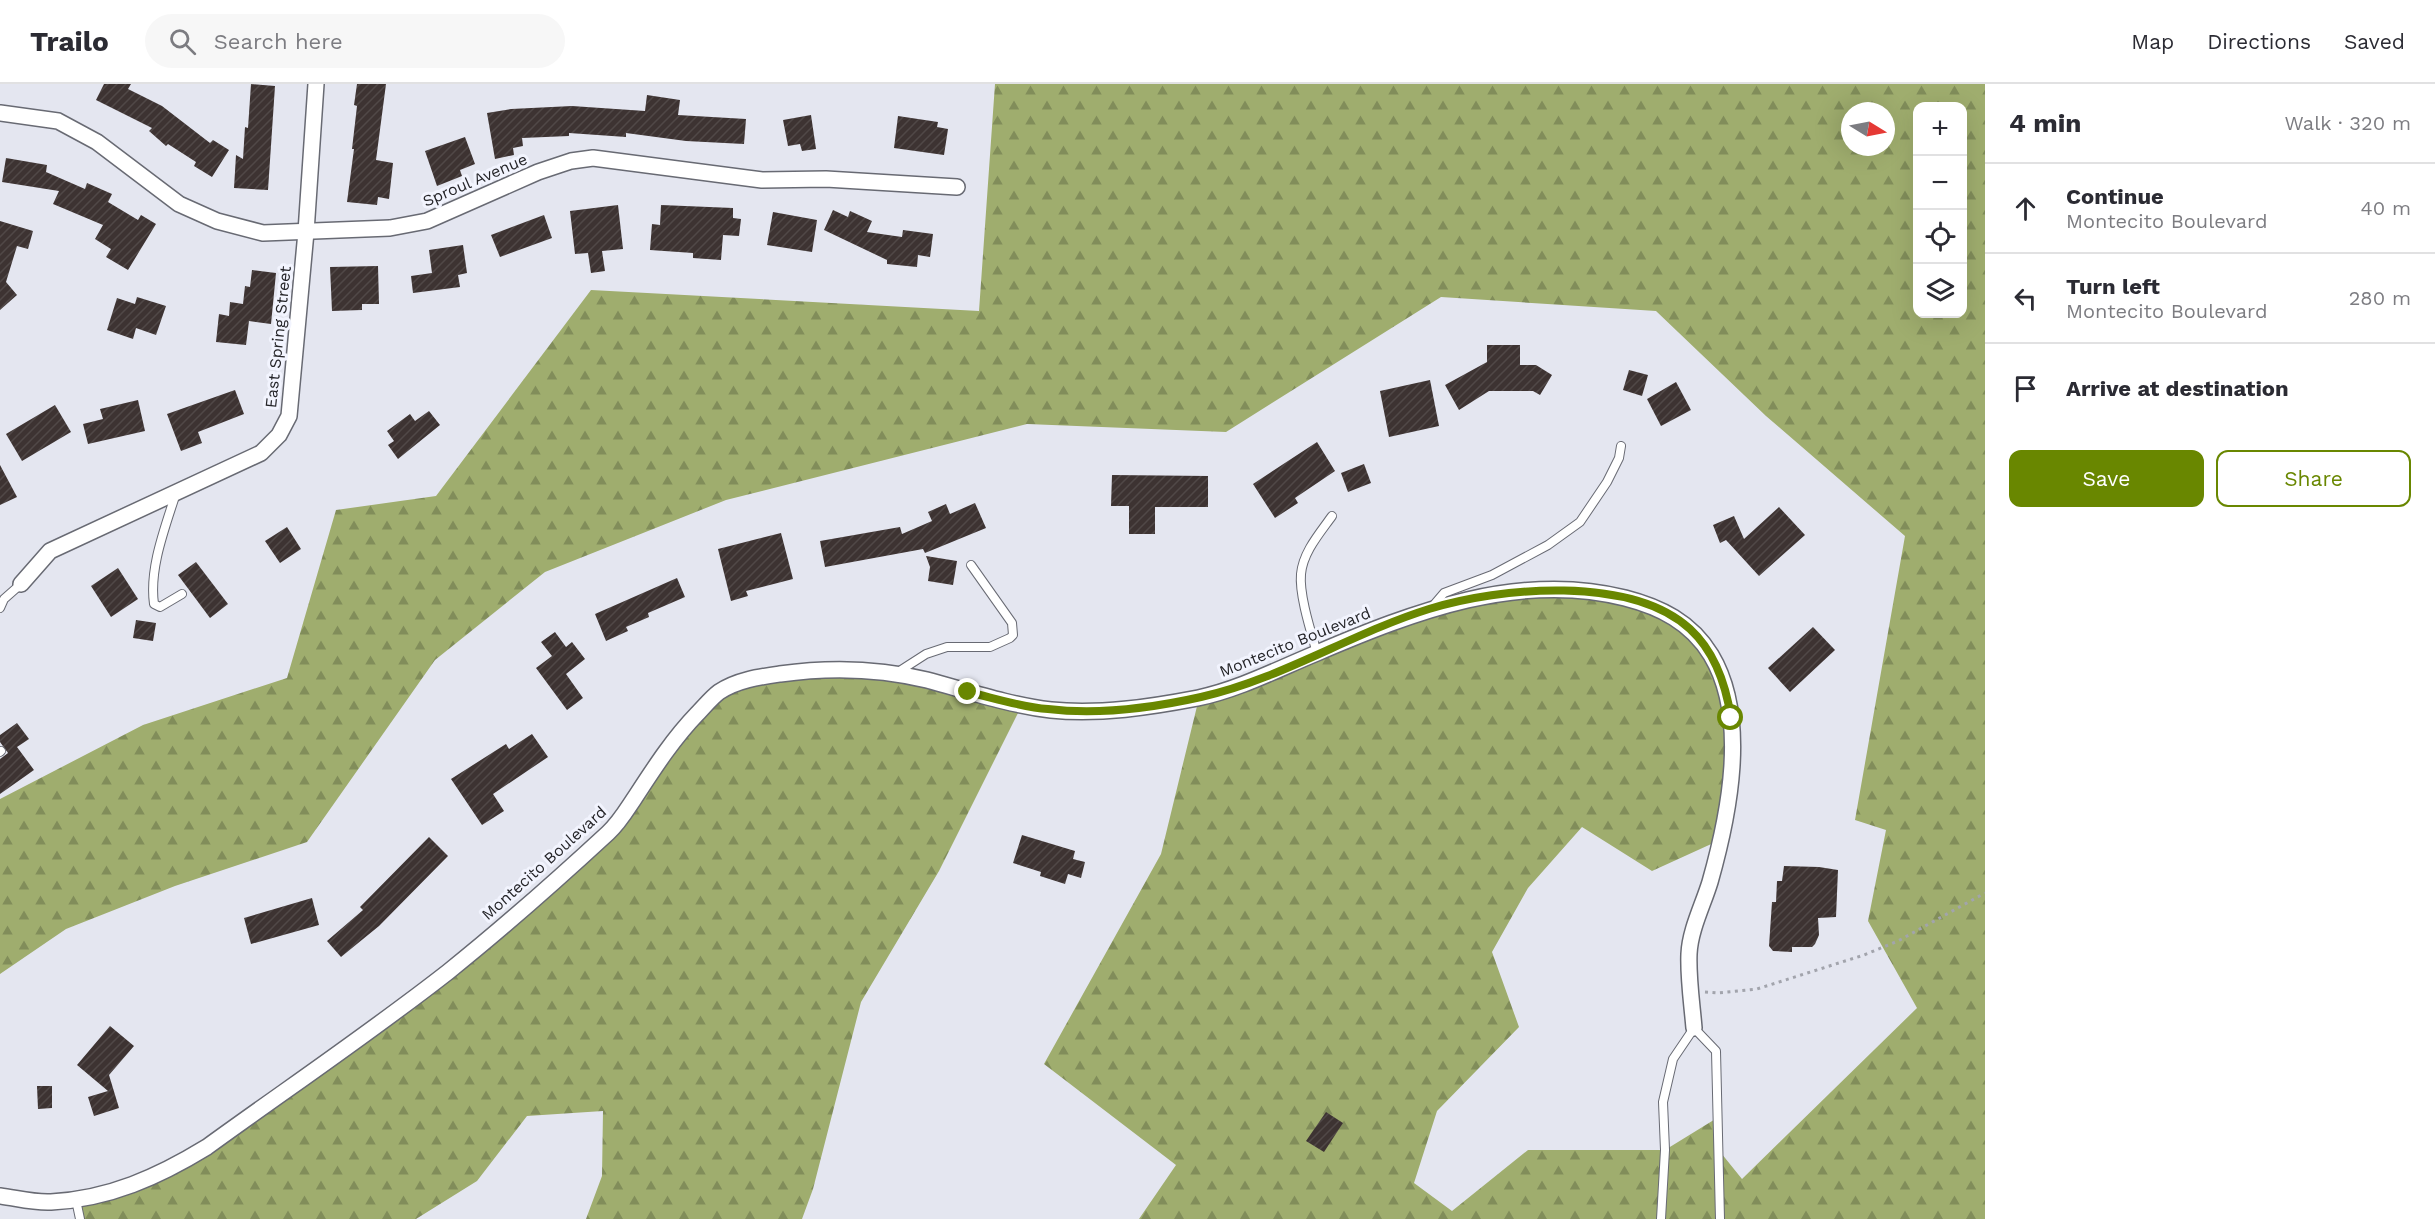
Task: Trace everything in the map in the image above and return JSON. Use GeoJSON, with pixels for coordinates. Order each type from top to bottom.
{"type":"FeatureCollection","features":[{"type":"Feature","properties":{"kind":"street","name":"East Spring Street"},"geometry":{"type":"LineString","coordinates":[[21,584],[50,551],[261,453],[279,435],[289,416],[306,232],[316,84]]}},
{"type":"Feature","properties":{"kind":"street","name":"Sproul Avenue"},"geometry":{"type":"LineString","coordinates":[[0,113],[58,122],[97,142],[178,204],[217,221],[262,233],[390,228],[427,220],[538,172],[571,161],[593,158],[762,180],[826,179],[957,187]]}},
{"type":"Feature","properties":{"kind":"street","name":"Montecito Boulevard"},"geometry":{"type":"LineString","coordinates":[[0,1196],[49,1202],[76,1200],[132,1187],[172,1169],[207,1147],[447,972],[615,827],[677,735],[716,693],[737,683],[763,676],[796,672],[854,669],[895,674],[1046,709],[1109,710],[1199,698],[1221,692],[1251,682],[1431,608],[1465,600],[1521,592],[1562,590],[1593,592],[1644,603],[1661,610],[1689,628],[1707,649],[1723,681],[1728,699],[1731,753],[1728,800],[1720,840],[1689,950],[1694,1028]]}},
{"type":"Feature","properties":{"kind":"lane"},"geometry":{"type":"LineString","coordinates":[[1431,608],[1444,593],[1492,575],[1548,545],[1580,522],[1607,482],[1621,446]]}},
{"type":"Feature","properties":{"kind":"lane"},"geometry":{"type":"LineString","coordinates":[[177,492],[155,572],[152,594],[154,604],[160,608],[182,594]]}},
{"type":"Feature","properties":{"kind":"lane"},"geometry":{"type":"LineString","coordinates":[[1317,653],[1306,610],[1301,574],[1311,546],[1332,516]]}},
{"type":"Feature","properties":{"kind":"lane"},"geometry":{"type":"LineString","coordinates":[[895,674],[926,654],[947,647],[990,647],[1013,635],[1012,623],[971,565]]}},
{"type":"Feature","properties":{"kind":"lane"},"geometry":{"type":"LineString","coordinates":[[0,608],[4,599],[21,584]]}},
{"type":"Feature","properties":{"kind":"lane"},"geometry":{"type":"LineString","coordinates":[[1661,1219],[1665,1150],[1663,1102],[1673,1059],[1694,1028],[1716,1051],[1720,1219]]}},
{"type":"Feature","properties":{"kind":"lane"},"geometry":{"type":"LineString","coordinates":[[76,1200],[80,1219]]}},
{"type":"Feature","properties":{"kind":"path"},"geometry":{"type":"LineString","coordinates":[[1691,990],[1718,993],[1756,989],[1864,955],[1898,941],[1985,892]]}},
{"type":"Feature","properties":{"kind":"green space"},"geometry":{"type":"Polygon","coordinates":[[[995,84],[1985,84],[1985,1219],[1139,1219],[1176,1165],[1044,1064],[1161,854],[1199,698],[1406,617],[1521,592],[1644,603],[1700,639],[1731,718],[1720,840],[1652,871],[1582,827],[1528,888],[1492,952],[1519,1027],[1437,1111],[1414,1183],[1452,1211],[1528,1150],[1665,1150],[1717,1118],[1717,1148],[1742,1179],[1917,1008],[1868,921],[1886,830],[1855,820],[1905,536],[1766,416],[1656,311],[1441,297],[1226,432],[1027,424],[726,500],[545,572],[435,660],[307,842],[175,886],[66,929],[0,974],[0,799],[143,725],[287,678],[336,510],[436,496],[591,290],[979,311],[995,84]]]}},
{"type":"Feature","properties":{"kind":"green space"},"geometry":{"type":"Polygon","coordinates":[[[854,669],[1022,705],[939,871],[861,1002],[813,1189],[802,1219],[586,1219],[602,1176],[603,1111],[527,1116],[477,1181],[416,1219],[80,1219],[76,1200],[172,1169],[447,972],[615,827],[677,735],[737,683],[854,669]]]}},
{"type":"Feature","properties":{"kind":"building"},"geometry":{"type":"Polygon","coordinates":[[[104,84],[131,84],[128,89],[162,106],[210,143],[213,140],[229,150],[212,177],[194,166],[196,162],[168,144],[166,146],[149,131],[152,128],[96,100],[104,84]]]}},
{"type":"Feature","properties":{"kind":"building"},"geometry":{"type":"Polygon","coordinates":[[[251,84],[275,86],[268,190],[234,188],[236,155],[243,159],[251,84]]]}},
{"type":"Feature","properties":{"kind":"building"},"geometry":{"type":"Polygon","coordinates":[[[357,84],[386,84],[376,160],[393,163],[389,199],[378,197],[377,205],[347,202],[354,149],[352,149],[357,106],[354,105],[357,84]]]}},
{"type":"Feature","properties":{"kind":"building"},"geometry":{"type":"Polygon","coordinates":[[[647,95],[680,100],[678,115],[746,119],[744,144],[686,141],[626,133],[626,137],[569,133],[569,136],[522,138],[523,146],[513,148],[514,155],[495,159],[487,113],[511,109],[572,106],[645,111],[647,95]]]}},
{"type":"Feature","properties":{"kind":"building"},"geometry":{"type":"Polygon","coordinates":[[[811,115],[816,149],[802,151],[800,144],[788,146],[783,120],[811,115]]]}},
{"type":"Feature","properties":{"kind":"building"},"geometry":{"type":"Polygon","coordinates":[[[898,116],[938,122],[937,127],[948,129],[944,155],[894,148],[898,116]]]}},
{"type":"Feature","properties":{"kind":"building"},"geometry":{"type":"Polygon","coordinates":[[[465,137],[475,164],[460,170],[462,176],[437,186],[425,151],[465,137]]]}},
{"type":"Feature","properties":{"kind":"building"},"geometry":{"type":"Polygon","coordinates":[[[6,158],[47,165],[46,172],[85,189],[87,183],[112,194],[108,202],[138,220],[141,215],[156,224],[128,270],[106,257],[111,249],[95,239],[103,225],[53,204],[59,191],[2,182],[6,158]]]}},
{"type":"Feature","properties":{"kind":"building"},"geometry":{"type":"Polygon","coordinates":[[[618,205],[623,249],[602,251],[605,271],[591,273],[588,253],[575,254],[570,211],[618,205]]]}},
{"type":"Feature","properties":{"kind":"building"},"geometry":{"type":"Polygon","coordinates":[[[661,205],[733,208],[733,218],[741,219],[739,236],[723,235],[721,260],[693,258],[693,253],[650,250],[652,224],[660,225],[661,205]]]}},
{"type":"Feature","properties":{"kind":"building"},"geometry":{"type":"Polygon","coordinates":[[[833,210],[848,217],[850,211],[872,221],[867,232],[902,237],[903,230],[933,234],[930,257],[918,255],[917,267],[887,264],[887,260],[824,230],[833,210]]]}},
{"type":"Feature","properties":{"kind":"building"},"geometry":{"type":"Polygon","coordinates":[[[773,212],[817,220],[812,252],[767,245],[773,212]]]}},
{"type":"Feature","properties":{"kind":"building"},"geometry":{"type":"Polygon","coordinates":[[[544,215],[552,238],[500,257],[491,235],[544,215]]]}},
{"type":"Feature","properties":{"kind":"building"},"geometry":{"type":"Polygon","coordinates":[[[0,221],[33,231],[28,249],[17,246],[6,282],[17,295],[0,310],[0,221]]]}},
{"type":"Feature","properties":{"kind":"building"},"geometry":{"type":"Polygon","coordinates":[[[463,245],[467,273],[458,275],[460,287],[413,293],[411,276],[432,273],[429,250],[463,245]]]}},
{"type":"Feature","properties":{"kind":"building"},"geometry":{"type":"Polygon","coordinates":[[[378,266],[379,304],[362,304],[362,310],[332,311],[330,267],[378,266]]]}},
{"type":"Feature","properties":{"kind":"building"},"geometry":{"type":"Polygon","coordinates":[[[252,270],[276,273],[271,324],[249,321],[246,345],[216,342],[219,314],[229,316],[230,302],[243,304],[245,286],[250,287],[252,270]]]}},
{"type":"Feature","properties":{"kind":"building"},"geometry":{"type":"Polygon","coordinates":[[[137,297],[166,306],[156,335],[136,328],[133,339],[107,330],[117,298],[135,304],[137,297]]]}},
{"type":"Feature","properties":{"kind":"building"},"geometry":{"type":"Polygon","coordinates":[[[1487,345],[1520,345],[1520,365],[1536,365],[1552,375],[1540,395],[1533,391],[1489,391],[1459,410],[1445,385],[1487,362],[1487,345]]]}},
{"type":"Feature","properties":{"kind":"building"},"geometry":{"type":"Polygon","coordinates":[[[1629,370],[1648,375],[1642,396],[1623,390],[1629,370]]]}},
{"type":"Feature","properties":{"kind":"building"},"geometry":{"type":"Polygon","coordinates":[[[1430,380],[1439,426],[1389,437],[1380,391],[1430,380]]]}},
{"type":"Feature","properties":{"kind":"building"},"geometry":{"type":"Polygon","coordinates":[[[1676,382],[1691,410],[1661,426],[1647,399],[1676,382]]]}},
{"type":"Feature","properties":{"kind":"building"},"geometry":{"type":"Polygon","coordinates":[[[235,390],[244,414],[198,432],[202,443],[181,451],[167,414],[235,390]]]}},
{"type":"Feature","properties":{"kind":"building"},"geometry":{"type":"Polygon","coordinates":[[[138,400],[145,431],[88,444],[83,424],[103,419],[100,409],[138,400]]]}},
{"type":"Feature","properties":{"kind":"building"},"geometry":{"type":"Polygon","coordinates":[[[55,405],[71,432],[22,461],[6,434],[55,405]]]}},
{"type":"Feature","properties":{"kind":"building"},"geometry":{"type":"Polygon","coordinates":[[[429,411],[440,425],[398,459],[388,445],[394,441],[387,431],[410,414],[415,421],[429,411]]]}},
{"type":"Feature","properties":{"kind":"building"},"geometry":{"type":"Polygon","coordinates":[[[1317,442],[1335,471],[1295,498],[1298,503],[1275,518],[1253,484],[1317,442]]]}},
{"type":"Feature","properties":{"kind":"building"},"geometry":{"type":"Polygon","coordinates":[[[1364,464],[1371,483],[1348,492],[1341,473],[1364,464]]]}},
{"type":"Feature","properties":{"kind":"building"},"geometry":{"type":"Polygon","coordinates":[[[0,465],[17,497],[0,505],[0,465]]]}},
{"type":"Feature","properties":{"kind":"building"},"geometry":{"type":"Polygon","coordinates":[[[1112,475],[1208,476],[1208,507],[1155,507],[1155,534],[1129,534],[1129,506],[1111,506],[1112,475]]]}},
{"type":"Feature","properties":{"kind":"building"},"geometry":{"type":"Polygon","coordinates":[[[975,503],[986,528],[925,553],[923,549],[825,567],[820,541],[900,527],[902,534],[932,521],[928,512],[946,504],[950,514],[975,503]]]}},
{"type":"Feature","properties":{"kind":"building"},"geometry":{"type":"Polygon","coordinates":[[[1779,507],[1805,535],[1759,576],[1726,540],[1720,543],[1713,525],[1734,516],[1744,539],[1779,507]]]}},
{"type":"Feature","properties":{"kind":"building"},"geometry":{"type":"Polygon","coordinates":[[[287,527],[301,549],[280,563],[265,541],[287,527]]]}},
{"type":"Feature","properties":{"kind":"building"},"geometry":{"type":"Polygon","coordinates":[[[781,533],[793,579],[746,591],[748,596],[731,601],[718,549],[781,533]]]}},
{"type":"Feature","properties":{"kind":"building"},"geometry":{"type":"Polygon","coordinates":[[[926,556],[957,561],[953,585],[928,581],[930,567],[926,556]]]}},
{"type":"Feature","properties":{"kind":"building"},"geometry":{"type":"Polygon","coordinates":[[[196,562],[228,604],[210,618],[178,575],[196,562]]]}},
{"type":"Feature","properties":{"kind":"building"},"geometry":{"type":"Polygon","coordinates":[[[118,568],[138,599],[111,617],[91,586],[118,568]]]}},
{"type":"Feature","properties":{"kind":"building"},"geometry":{"type":"Polygon","coordinates":[[[677,578],[685,597],[648,613],[649,617],[626,627],[628,631],[606,641],[595,614],[677,578]]]}},
{"type":"Feature","properties":{"kind":"building"},"geometry":{"type":"Polygon","coordinates":[[[136,620],[156,623],[153,641],[133,638],[136,620]]]}},
{"type":"Feature","properties":{"kind":"building"},"geometry":{"type":"Polygon","coordinates":[[[1813,627],[1835,650],[1790,692],[1768,668],[1813,627]]]}},
{"type":"Feature","properties":{"kind":"building"},"geometry":{"type":"Polygon","coordinates":[[[555,632],[566,647],[572,642],[585,659],[566,674],[583,698],[567,710],[536,668],[552,656],[541,642],[555,632]]]}},
{"type":"Feature","properties":{"kind":"building"},"geometry":{"type":"Polygon","coordinates":[[[17,723],[29,739],[17,747],[34,770],[0,794],[0,759],[8,753],[0,742],[0,735],[17,723]]]}},
{"type":"Feature","properties":{"kind":"building"},"geometry":{"type":"Polygon","coordinates":[[[532,734],[548,757],[493,794],[504,811],[482,825],[451,779],[506,744],[509,749],[532,734]]]}},
{"type":"Feature","properties":{"kind":"building"},"geometry":{"type":"Polygon","coordinates":[[[1022,835],[1075,851],[1073,859],[1085,862],[1081,878],[1068,874],[1065,884],[1040,876],[1041,872],[1013,863],[1022,835]]]}},
{"type":"Feature","properties":{"kind":"building"},"geometry":{"type":"Polygon","coordinates":[[[429,837],[448,856],[379,926],[341,957],[327,941],[363,910],[360,907],[429,837]]]}},
{"type":"Feature","properties":{"kind":"building"},"geometry":{"type":"Polygon","coordinates":[[[1784,866],[1838,870],[1836,917],[1818,918],[1819,935],[1815,944],[1812,947],[1792,947],[1792,952],[1773,951],[1769,946],[1772,902],[1776,902],[1777,881],[1782,881],[1784,866]]]}},
{"type":"Feature","properties":{"kind":"building"},"geometry":{"type":"Polygon","coordinates":[[[312,898],[319,925],[251,944],[244,918],[312,898]]]}},
{"type":"Feature","properties":{"kind":"building"},"geometry":{"type":"Polygon","coordinates":[[[110,1026],[134,1046],[109,1075],[119,1108],[94,1116],[88,1097],[108,1091],[77,1065],[110,1026]]]}},
{"type":"Feature","properties":{"kind":"building"},"geometry":{"type":"Polygon","coordinates":[[[37,1086],[52,1086],[52,1108],[38,1109],[37,1086]]]}},
{"type":"Feature","properties":{"kind":"building"},"geometry":{"type":"Polygon","coordinates":[[[1326,1112],[1343,1123],[1324,1152],[1306,1141],[1326,1112]]]}},
{"type":"Feature","properties":{"kind":"route"},"geometry":{"type":"LineString","coordinates":[[968,692],[1022,705],[1075,711],[1120,709],[1199,698],[1251,682],[1431,608],[1465,600],[1521,592],[1574,590],[1644,603],[1676,618],[1689,628],[1713,658],[1723,681],[1731,718]]}}]}
